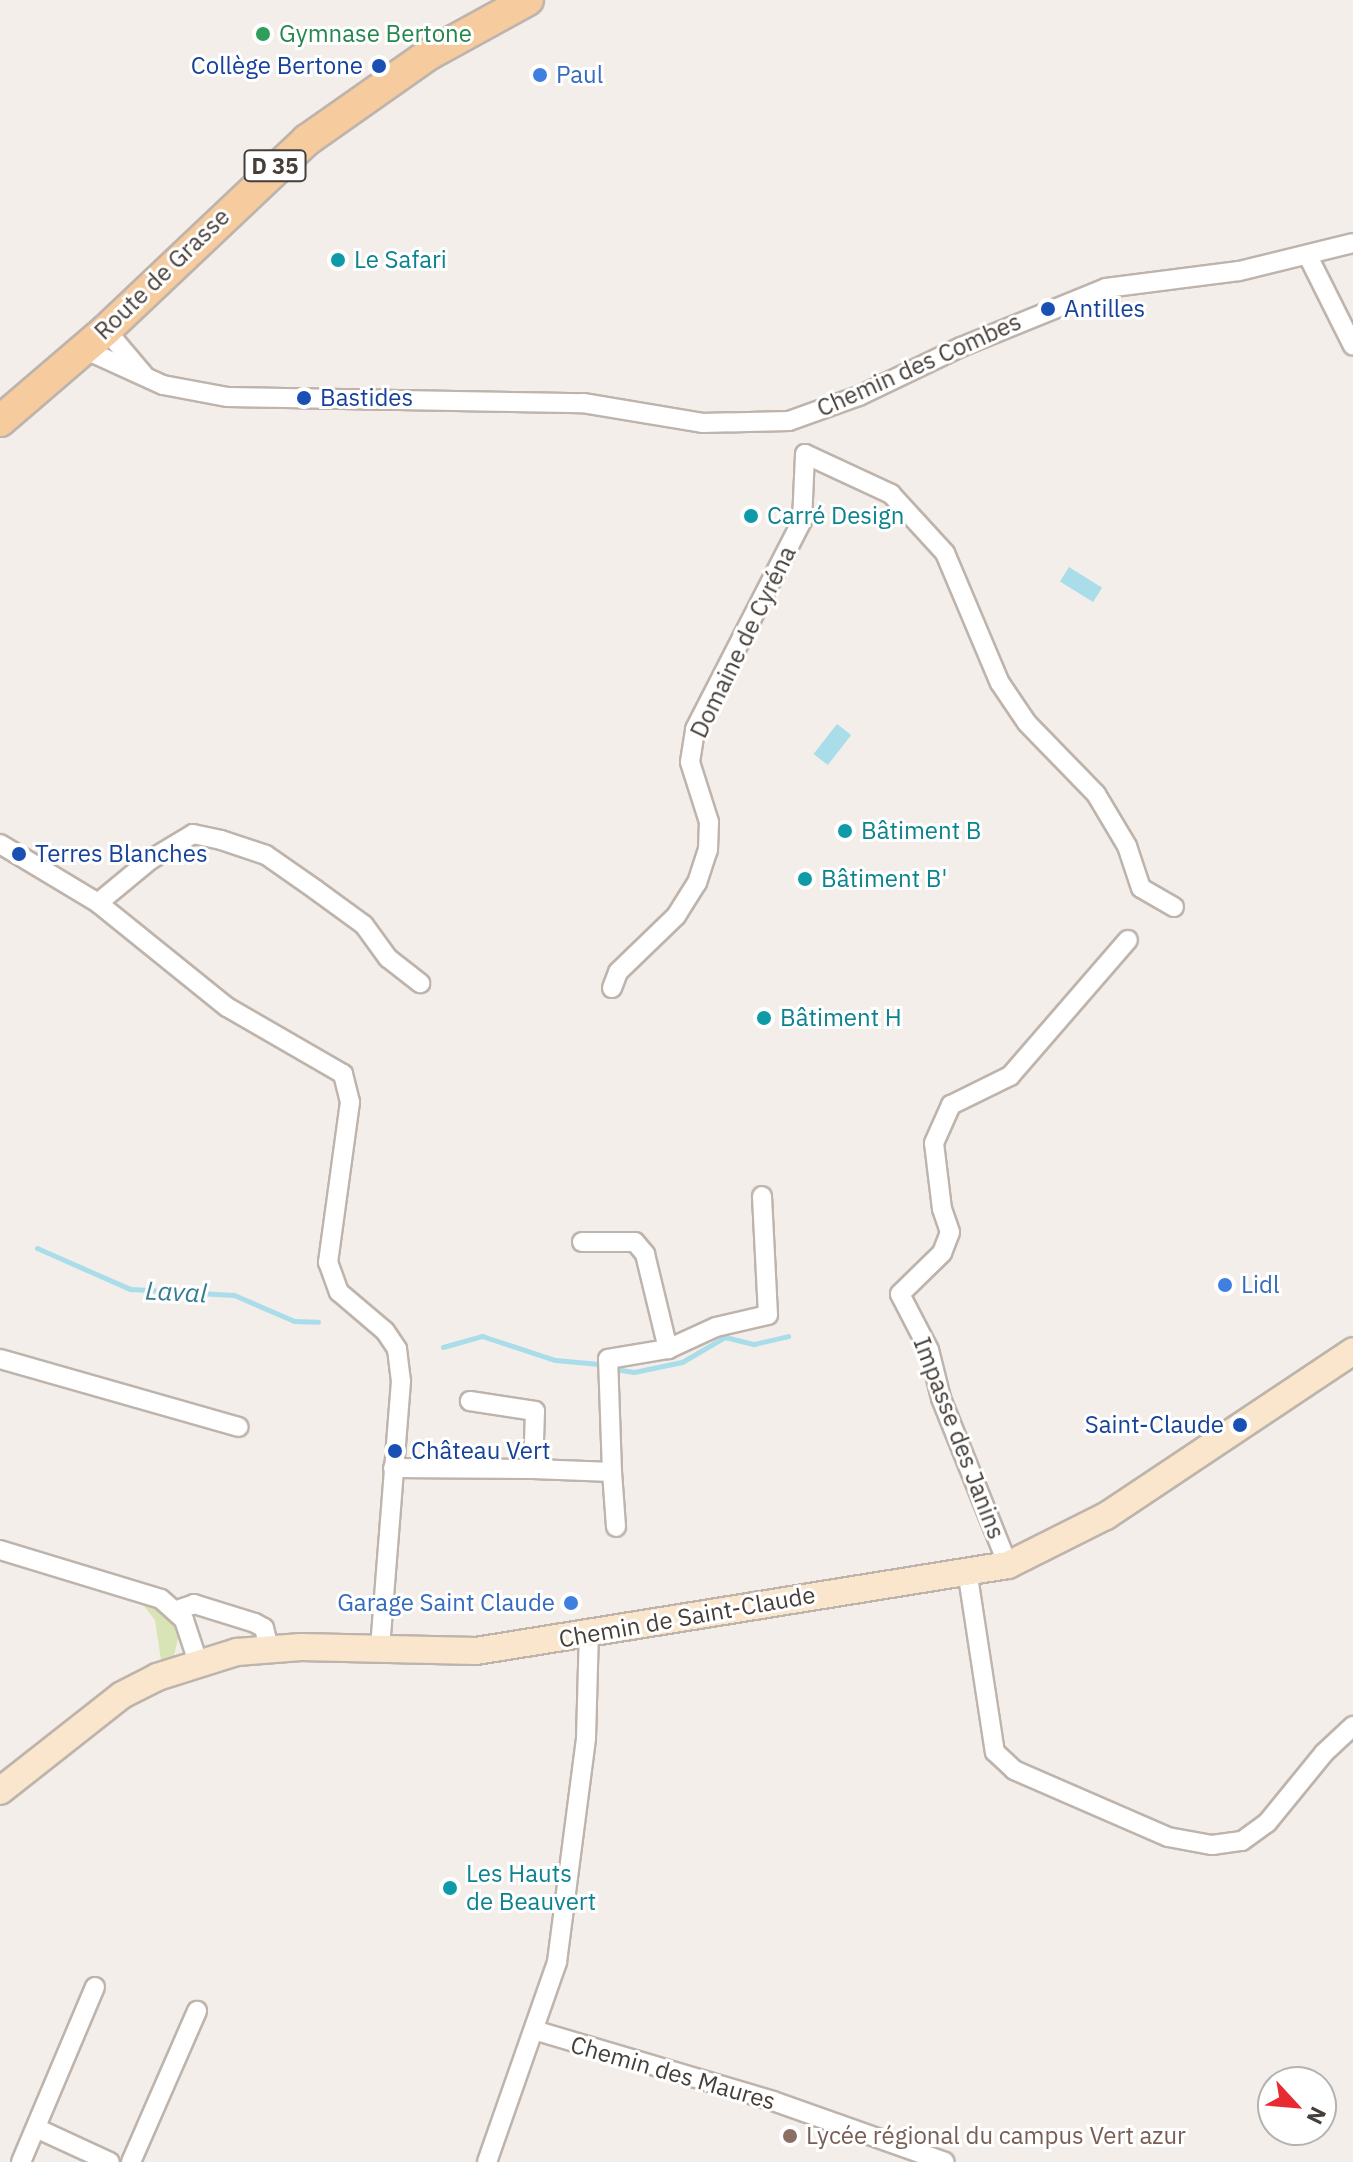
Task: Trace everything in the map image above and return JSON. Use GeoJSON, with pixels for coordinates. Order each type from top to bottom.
{"type":"FeatureCollection","features":[{"type":"Feature","properties":{"kind":"main road","name":"Route de Grasse"},"geometry":{"type":"LineString","coordinates":[[0,421],[95,340],[238,200],[307,140],[428,55],[528,0]]}},
{"type":"Feature","properties":{"kind":"street","name":"Chemin des Combes"},"geometry":{"type":"LineString","coordinates":[[95,340],[146,377],[180,390],[228,397],[583,403],[702,423],[789,421],[859,396],[945,354],[1106,288],[1309,258],[1353,243]]}},
{"type":"Feature","properties":{"kind":"street"},"geometry":{"type":"LineString","coordinates":[[1309,258],[1353,346]]}},
{"type":"Feature","properties":{"kind":"street","name":"Chemin des Combes"},"geometry":{"type":"LineString","coordinates":[[95,340],[146,377]]}},
{"type":"Feature","properties":{"kind":"street","name":"Domaine de Cyréna"},"geometry":{"type":"LineString","coordinates":[[612,988],[618,972],[676,916],[697,883],[708,850],[709,822],[690,762],[695,729],[802,521],[805,454],[891,494],[945,553],[1000,683],[1027,723],[1096,794],[1127,846],[1141,888],[1174,907]]}},
{"type":"Feature","properties":{"kind":"street"},"geometry":{"type":"LineString","coordinates":[[98,903],[150,860],[193,834],[221,840],[266,855],[316,890],[364,925],[388,958],[420,983]]}},
{"type":"Feature","properties":{"kind":"street"},"geometry":{"type":"LineString","coordinates":[[0,844],[98,903],[227,1007],[343,1074],[350,1102],[328,1262],[339,1292],[385,1331],[397,1349],[401,1381],[380,1648]]}},
{"type":"Feature","properties":{"kind":"street","name":"Impasse des Janins"},"geometry":{"type":"LineString","coordinates":[[1008,1565],[941,1398],[929,1350],[900,1294],[942,1253],[950,1232],[942,1209],[934,1143],[951,1105],[1010,1076],[1128,940]]}},
{"type":"Feature","properties":{"kind":"street"},"geometry":{"type":"LineString","coordinates":[[616,1527],[608,1359],[668,1349],[716,1327],[768,1315],[762,1196]]}},
{"type":"Feature","properties":{"kind":"street"},"geometry":{"type":"LineString","coordinates":[[582,1242],[635,1242],[645,1254],[668,1349]]}},
{"type":"Feature","properties":{"kind":"street","name":"Chemin de Saint-Claude"},"geometry":{"type":"LineString","coordinates":[[0,1791],[104,1707],[138,1685],[198,1662],[269,1648],[476,1651],[1008,1565],[1106,1516],[1353,1351]]}},
{"type":"Feature","properties":{"kind":"street"},"geometry":{"type":"LineString","coordinates":[[0,1359],[239,1427]]}},
{"type":"Feature","properties":{"kind":"street"},"geometry":{"type":"LineString","coordinates":[[470,1401],[535,1411],[533,1469]]}},
{"type":"Feature","properties":{"kind":"street"},"geometry":{"type":"LineString","coordinates":[[393,1468],[612,1472]]}},
{"type":"Feature","properties":{"kind":"street"},"geometry":{"type":"LineString","coordinates":[[0,1550],[130,1587],[177,1610],[198,1662]]}},
{"type":"Feature","properties":{"kind":"street"},"geometry":{"type":"LineString","coordinates":[[967,1570],[995,1752],[1014,1770],[1168,1837],[1212,1845],[1242,1841],[1267,1823],[1324,1753],[1353,1726]]}},
{"type":"Feature","properties":{"kind":"street"},"geometry":{"type":"LineString","coordinates":[[177,1610],[194,1604],[255,1623],[264,1628],[269,1648]]}},
{"type":"Feature","properties":{"kind":"street"},"geometry":{"type":"LineString","coordinates":[[487,2162],[537,2031],[557,1962],[586,1738],[589,1633]]}},
{"type":"Feature","properties":{"kind":"street"},"geometry":{"type":"LineString","coordinates":[[21,2162],[95,1987]]}},
{"type":"Feature","properties":{"kind":"street"},"geometry":{"type":"LineString","coordinates":[[131,2162],[197,2011]]}},
{"type":"Feature","properties":{"kind":"street","name":"Chemin des Maures"},"geometry":{"type":"LineString","coordinates":[[537,2031],[773,2101],[945,2162]]}},
{"type":"Feature","properties":{"kind":"street"},"geometry":{"type":"LineString","coordinates":[[36,2128],[110,2162]]}},
{"type":"Feature","properties":{"kind":"green space"},"geometry":{"type":"Polygon","coordinates":[[[136,1596],[169,1614],[179,1634],[174,1656],[161,1660],[155,1620],[136,1596]]]}},
{"type":"Feature","properties":{"kind":"water"},"geometry":{"type":"Polygon","coordinates":[[[1069,567],[1102,588],[1093,602],[1060,581],[1069,567]]]}},
{"type":"Feature","properties":{"kind":"water"},"geometry":{"type":"Polygon","coordinates":[[[837,724],[851,735],[828,765],[814,754],[837,724]]]}},
{"type":"Feature","properties":{"kind":"waterway","name":"Laval"},"geometry":{"type":"LineString","coordinates":[[37,1248],[130,1289],[234,1295],[294,1321],[318,1322]]}},
{"type":"Feature","properties":{"kind":"waterway","name":"Laval"},"geometry":{"type":"LineString","coordinates":[[443,1347],[482,1336],[555,1360],[599,1364]]}},
{"type":"Feature","properties":{"kind":"waterway","name":"Laval"},"geometry":{"type":"LineString","coordinates":[[615,1369],[634,1372],[682,1362],[725,1337],[754,1344],[788,1336]]}},
{"type":"Feature","properties":{"kind":"place","name":"Gymnase Bertone"},"geometry":{"type":"Point","coordinates":[263,34]}},
{"type":"Feature","properties":{"kind":"place","name":"Collège Bertone"},"geometry":{"type":"Point","coordinates":[379,66]}},
{"type":"Feature","properties":{"kind":"place","name":"Paul"},"geometry":{"type":"Point","coordinates":[540,75]}},
{"type":"Feature","properties":{"kind":"place","name":"Le Safari"},"geometry":{"type":"Point","coordinates":[338,260]}},
{"type":"Feature","properties":{"kind":"place","name":"Antilles"},"geometry":{"type":"Point","coordinates":[1048,309]}},
{"type":"Feature","properties":{"kind":"place","name":"Bastides"},"geometry":{"type":"Point","coordinates":[304,398]}},
{"type":"Feature","properties":{"kind":"place","name":"Carré Design"},"geometry":{"type":"Point","coordinates":[751,516]}},
{"type":"Feature","properties":{"kind":"place","name":"Bâtiment B"},"geometry":{"type":"Point","coordinates":[845,831]}},
{"type":"Feature","properties":{"kind":"place","name":"Terres Blanches"},"geometry":{"type":"Point","coordinates":[19,854]}},
{"type":"Feature","properties":{"kind":"place","name":"Bâtiment B'"},"geometry":{"type":"Point","coordinates":[805,879]}},
{"type":"Feature","properties":{"kind":"place","name":"Bâtiment H"},"geometry":{"type":"Point","coordinates":[764,1018]}},
{"type":"Feature","properties":{"kind":"place","name":"Lidl"},"geometry":{"type":"Point","coordinates":[1225,1285]}},
{"type":"Feature","properties":{"kind":"place","name":"Saint-Claude"},"geometry":{"type":"Point","coordinates":[1240,1425]}},
{"type":"Feature","properties":{"kind":"place","name":"Château Vert"},"geometry":{"type":"Point","coordinates":[395,1451]}},
{"type":"Feature","properties":{"kind":"place","name":"Garage Saint Claude"},"geometry":{"type":"Point","coordinates":[571,1603]}},
{"type":"Feature","properties":{"kind":"place","name":"Les Hauts de Beauvert"},"geometry":{"type":"Point","coordinates":[450,1888]}},
{"type":"Feature","properties":{"kind":"place","name":"Lycée régional du campus Vert azur"},"geometry":{"type":"Point","coordinates":[790,2136]}}]}
